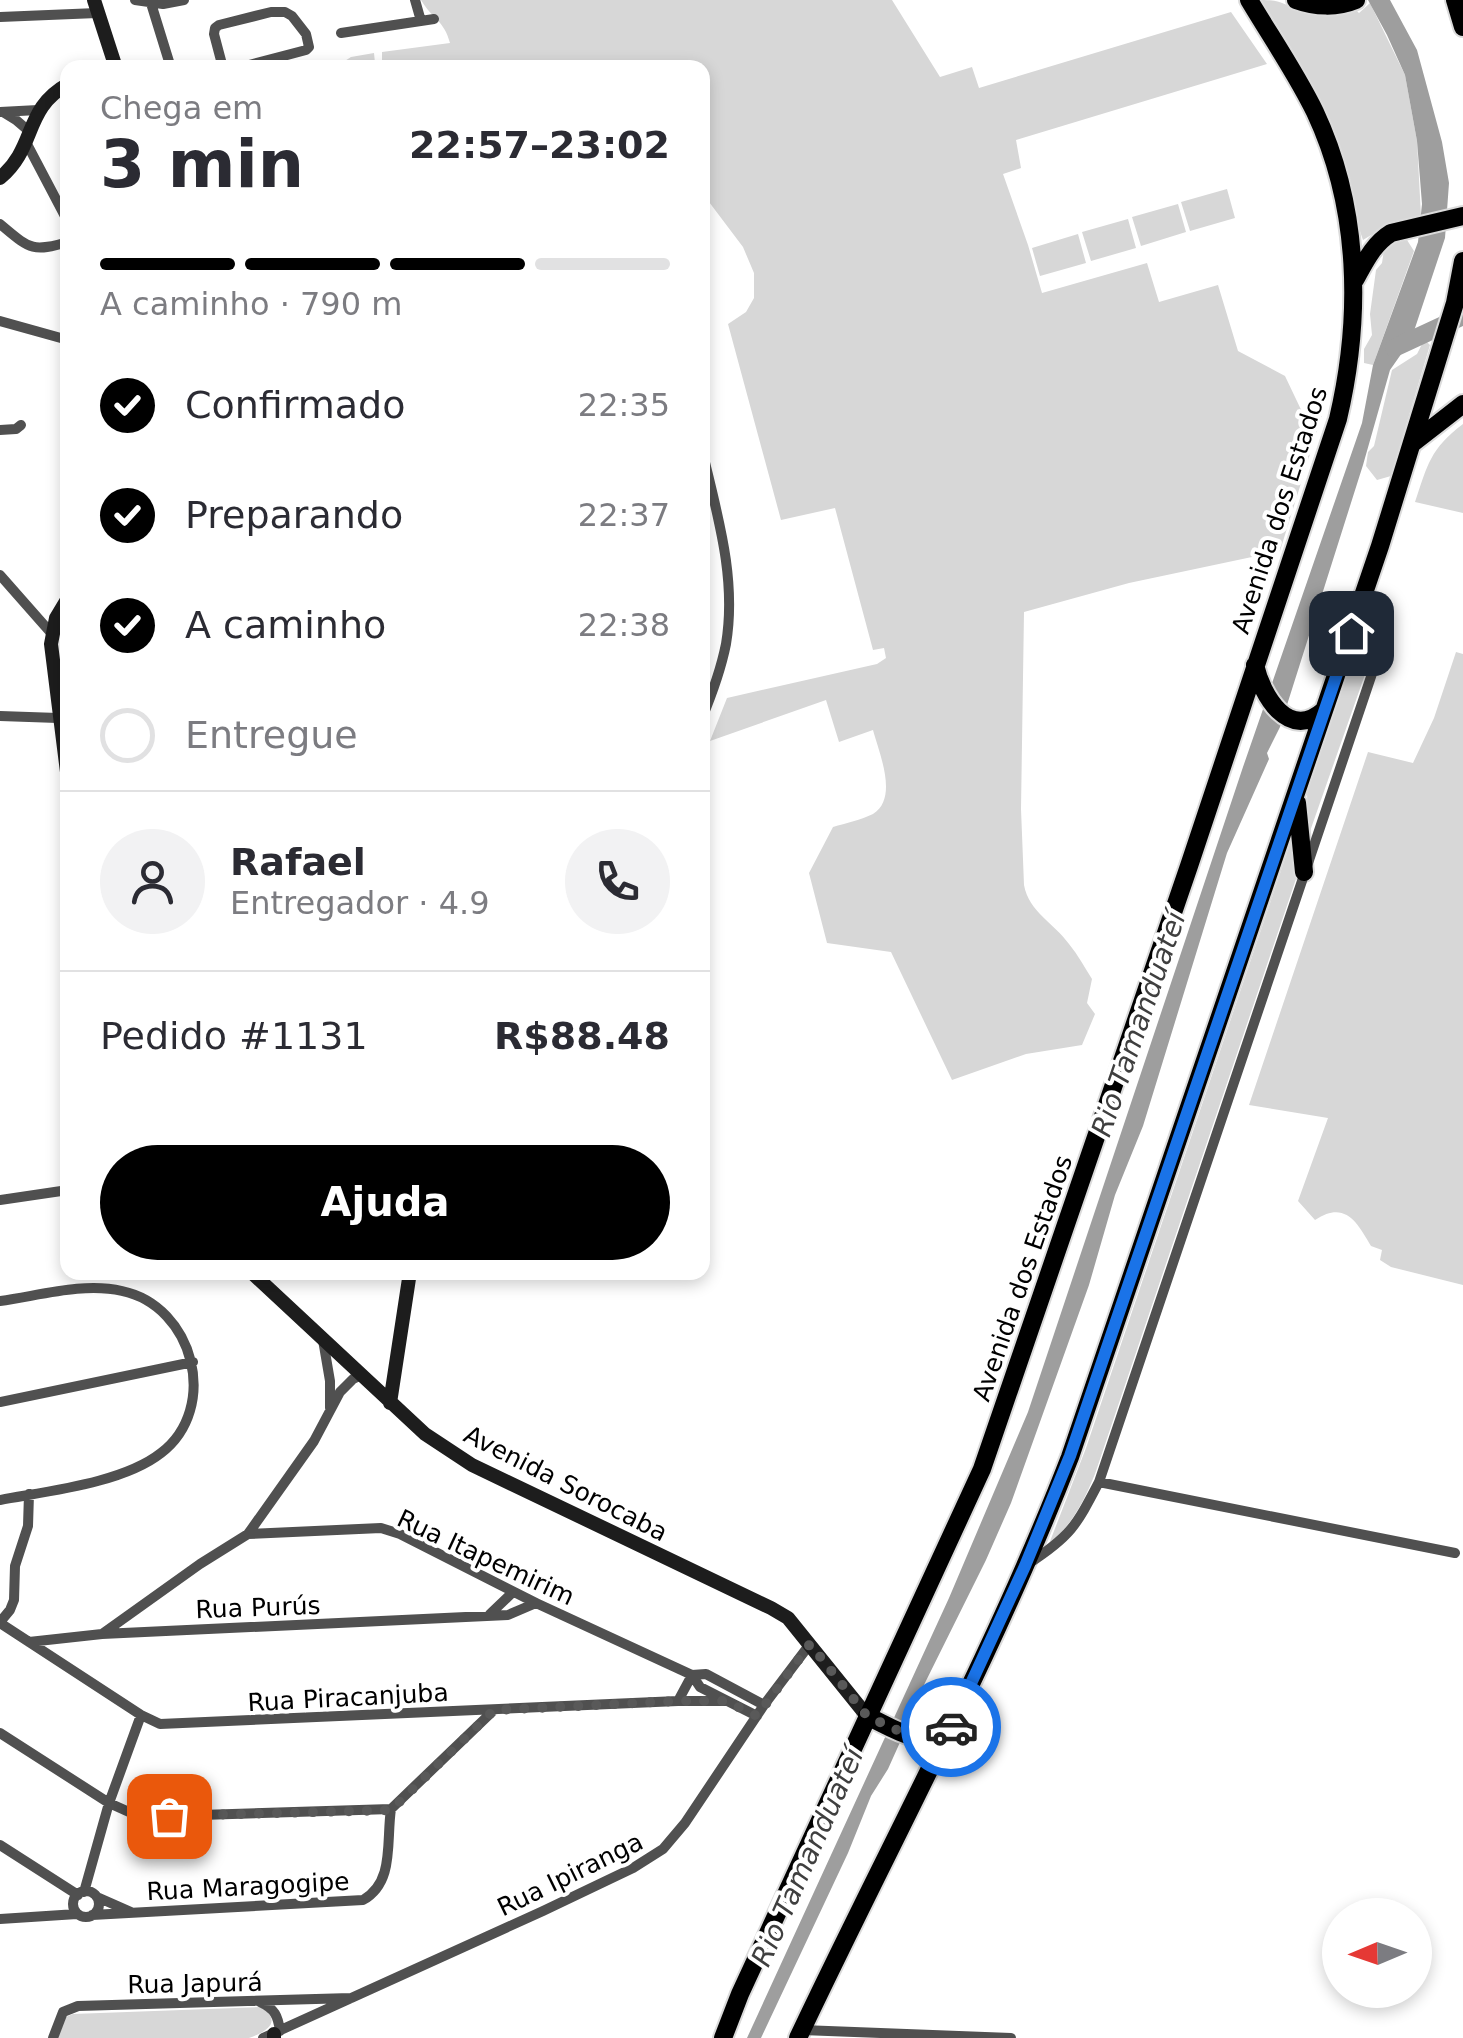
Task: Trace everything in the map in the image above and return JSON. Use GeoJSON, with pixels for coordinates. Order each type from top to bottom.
{"type":"FeatureCollection","features":[{"type":"Feature","properties":{"kind":"highway","name":"Avenida dos Estados"},"geometry":{"type":"LineString","coordinates":[[723,2038],[740,1994],[875,1719],[982,1468],[1338,419],[1353,330],[1354,282],[1348,221],[1316,115],[1248,0]]}},
{"type":"Feature","properties":{"kind":"highway"},"geometry":{"type":"LineString","coordinates":[[1296,0],[1321,6],[1352,2]]}},
{"type":"Feature","properties":{"kind":"highway"},"geometry":{"type":"LineString","coordinates":[[1456,0],[1463,27]]}},
{"type":"Feature","properties":{"kind":"highway"},"geometry":{"type":"LineString","coordinates":[[1354,282],[1382,238],[1456,218]]}},
{"type":"Feature","properties":{"kind":"highway"},"geometry":{"type":"LineString","coordinates":[[800,2034],[946,1736],[1025,1566],[1070,1456],[1351,633],[1455,303],[1463,262]]}},
{"type":"Feature","properties":{"kind":"highway"},"geometry":{"type":"LineString","coordinates":[[1412,444],[1463,404]]}},
{"type":"Feature","properties":{"kind":"highway"},"geometry":{"type":"LineString","coordinates":[[1255,664],[1262,686],[1290,720],[1313,720],[1324,711]]}},
{"type":"Feature","properties":{"kind":"highway"},"geometry":{"type":"LineString","coordinates":[[1296,795],[1304,872]]}},
{"type":"Feature","properties":{"kind":"highway"},"geometry":{"type":"LineString","coordinates":[[875,1719],[916,1739],[946,1736]]}},
{"type":"Feature","properties":{"kind":"street"},"geometry":{"type":"LineString","coordinates":[[134,0],[168,4],[184,0]]}},
{"type":"Feature","properties":{"kind":"street"},"geometry":{"type":"LineString","coordinates":[[415,0],[421,21]]}},
{"type":"Feature","properties":{"kind":"street"},"geometry":{"type":"LineString","coordinates":[[150,1],[168,60]]}},
{"type":"Feature","properties":{"kind":"street"},"geometry":{"type":"LineString","coordinates":[[0,17],[95,6],[113,60]]}},
{"type":"Feature","properties":{"kind":"street"},"geometry":{"type":"LineString","coordinates":[[222,60],[215,28],[270,12],[285,12],[296,20],[309,40],[309,47],[268,60]]}},
{"type":"Feature","properties":{"kind":"street"},"geometry":{"type":"LineString","coordinates":[[341,32],[434,19]]}},
{"type":"Feature","properties":{"kind":"street"},"geometry":{"type":"LineString","coordinates":[[0,178],[13,166],[38,110],[60,89]]}},
{"type":"Feature","properties":{"kind":"street"},"geometry":{"type":"LineString","coordinates":[[1,112],[38,110]]}},
{"type":"Feature","properties":{"kind":"street"},"geometry":{"type":"LineString","coordinates":[[1,112],[16,120],[28,138],[60,205]]}},
{"type":"Feature","properties":{"kind":"street"},"geometry":{"type":"LineString","coordinates":[[0,224],[36,249],[60,244]]}},
{"type":"Feature","properties":{"kind":"street"},"geometry":{"type":"LineString","coordinates":[[0,321],[60,338]]}},
{"type":"Feature","properties":{"kind":"street"},"geometry":{"type":"LineString","coordinates":[[0,430],[16,429],[21,424]]}},
{"type":"Feature","properties":{"kind":"street"},"geometry":{"type":"LineString","coordinates":[[710,485],[729,589],[726,645],[710,698]]}},
{"type":"Feature","properties":{"kind":"street"},"geometry":{"type":"LineString","coordinates":[[0,574],[52,634]]}},
{"type":"Feature","properties":{"kind":"street"},"geometry":{"type":"LineString","coordinates":[[60,608],[52,634],[60,730]]}},
{"type":"Feature","properties":{"kind":"street"},"geometry":{"type":"LineString","coordinates":[[1025,1566],[1072,1530],[1099,1482],[1378,656],[1351,633]]}},
{"type":"Feature","properties":{"kind":"street"},"geometry":{"type":"LineString","coordinates":[[0,716],[58,718]]}},
{"type":"Feature","properties":{"kind":"street"},"geometry":{"type":"LineString","coordinates":[[0,1200],[60,1191]]}},
{"type":"Feature","properties":{"kind":"street","name":"Avenida Sorocaba"},"geometry":{"type":"LineString","coordinates":[[259,1280],[424,1434],[472,1466],[788,1618],[875,1719]]}},
{"type":"Feature","properties":{"kind":"street"},"geometry":{"type":"LineString","coordinates":[[390,1403],[409,1280]]}},
{"type":"Feature","properties":{"kind":"street"},"geometry":{"type":"LineString","coordinates":[[0,1301],[93,1288],[124,1291],[161,1310],[183,1338],[192,1362],[194,1386],[183,1430],[160,1454],[131,1470],[98,1480],[0,1500]]}},
{"type":"Feature","properties":{"kind":"street"},"geometry":{"type":"LineString","coordinates":[[323,1340],[330,1412]]}},
{"type":"Feature","properties":{"kind":"street"},"geometry":{"type":"LineString","coordinates":[[0,1402],[192,1362]]}},
{"type":"Feature","properties":{"kind":"street"},"geometry":{"type":"LineString","coordinates":[[248,1534],[314,1441],[346,1384],[360,1375]]}},
{"type":"Feature","properties":{"kind":"street"},"geometry":{"type":"LineString","coordinates":[[1099,1482],[1455,1553]]}},
{"type":"Feature","properties":{"kind":"street"},"geometry":{"type":"LineString","coordinates":[[0,1623],[14,1600],[15,1566],[28,1526],[29,1494]]}},
{"type":"Feature","properties":{"kind":"street","name":"Rua Itapemirim"},"geometry":{"type":"LineString","coordinates":[[102,1634],[248,1534],[392,1530],[536,1603],[692,1675],[706,1674],[764,1706]]}},
{"type":"Feature","properties":{"kind":"street"},"geometry":{"type":"LineString","coordinates":[[490,1614],[513,1592]]}},
{"type":"Feature","properties":{"kind":"street","name":"Rua Purús"},"geometry":{"type":"LineString","coordinates":[[28,1642],[102,1634],[508,1615],[536,1603]]}},
{"type":"Feature","properties":{"kind":"street","name":"Rua Piracanjuba"},"geometry":{"type":"LineString","coordinates":[[0,1623],[141,1715],[169,1725],[726,1701]]}},
{"type":"Feature","properties":{"kind":"street","name":"Rua Ipiranga"},"geometry":{"type":"LineString","coordinates":[[273,2035],[543,1911],[663,1849],[810,1644]]}},
{"type":"Feature","properties":{"kind":"street"},"geometry":{"type":"LineString","coordinates":[[678,1701],[692,1675]]}},
{"type":"Feature","properties":{"kind":"street","name":"Rua Itapemirim"},"geometry":{"type":"LineString","coordinates":[[692,1675],[700,1686],[757,1716]]}},
{"type":"Feature","properties":{"kind":"street"},"geometry":{"type":"LineString","coordinates":[[0,1733],[109,1803],[147,1816],[391,1810],[494,1710]]}},
{"type":"Feature","properties":{"kind":"street"},"geometry":{"type":"LineString","coordinates":[[0,1918],[59,1916],[78,1901],[141,1715]]}},
{"type":"Feature","properties":{"kind":"street","name":"Rua Maragogipe"},"geometry":{"type":"LineString","coordinates":[[132,1913],[96,1896],[78,1901],[84,1917],[363,1900],[377,1890],[386,1871],[391,1810]]}},
{"type":"Feature","properties":{"kind":"street"},"geometry":{"type":"LineString","coordinates":[[0,1845],[78,1901]]}},
{"type":"Feature","properties":{"kind":"street"},"geometry":{"type":"LineString","coordinates":[[92,1915],[98,1909],[96,1896]]}},
{"type":"Feature","properties":{"kind":"street","name":"Rua Japurá"},"geometry":{"type":"LineString","coordinates":[[53,2038],[63,2012],[78,2006],[357,1997]]}},
{"type":"Feature","properties":{"kind":"street"},"geometry":{"type":"LineString","coordinates":[[259,2002],[274,2010],[278,2018],[273,2035]]}},
{"type":"Feature","properties":{"kind":"street"},"geometry":{"type":"LineString","coordinates":[[800,2034],[1011,2038]]}},
{"type":"Feature","properties":{"kind":"shaded area"},"geometry":{"type":"Polygon","coordinates":[[[421,0],[892,0],[940,77],[972,67],[979,88],[1231,12],[1267,64],[1016,140],[1021,168],[1003,174],[1042,293],[1147,263],[1159,302],[1218,285],[1238,351],[1285,376],[1305,418],[1323,412],[1280,551],[1129,583],[1024,612],[1021,809],[1024,885],[1036,910],[1069,944],[1092,979],[1087,1003],[1095,1014],[1082,1045],[1026,1054],[952,1080],[891,952],[827,943],[809,873],[833,827],[873,814],[881,807],[885,775],[873,730],[839,742],[826,700],[710,741],[727,698],[877,664],[886,658],[884,648],[873,650],[835,508],[781,520],[728,324],[746,312],[754,298],[754,273],[743,247],[710,203],[710,60],[382,60],[382,52],[450,43],[421,0]]]}},
{"type":"Feature","properties":{"kind":"shaded area"},"geometry":{"type":"Polygon","coordinates":[[[1261,0],[1321,14],[1356,10],[1359,13],[1370,3],[1405,75],[1417,141],[1421,216],[1391,223],[1363,240],[1343,158],[1327,116],[1261,0]]]}},
{"type":"Feature","properties":{"kind":"shaded area"},"geometry":{"type":"Polygon","coordinates":[[[1368,0],[1390,0],[1417,50],[1449,183],[1445,238],[1411,340],[1390,370],[1280,727],[1227,853],[1143,1126],[1115,1195],[1089,1285],[1011,1503],[761,2038],[747,2038],[949,1598],[1028,1412],[1362,423],[1373,365],[1418,242],[1422,204],[1417,141],[1405,75],[1368,0]]]}},
{"type":"Feature","properties":{"kind":"shaded area"},"geometry":{"type":"Polygon","coordinates":[[[374,53],[375,60],[346,60],[351,57],[374,53]]]}},
{"type":"Feature","properties":{"kind":"shaded area"},"geometry":{"type":"Polygon","coordinates":[[[1227,189],[1235,218],[1190,231],[1181,202],[1227,189]]]}},
{"type":"Feature","properties":{"kind":"shaded area"},"geometry":{"type":"Polygon","coordinates":[[[1178,204],[1186,232],[1141,246],[1132,217],[1178,204]]]}},
{"type":"Feature","properties":{"kind":"shaded area"},"geometry":{"type":"Polygon","coordinates":[[[1128,219],[1136,248],[1091,261],[1082,232],[1128,219]]]}},
{"type":"Feature","properties":{"kind":"shaded area"},"geometry":{"type":"Polygon","coordinates":[[[1078,234],[1086,263],[1040,276],[1032,248],[1078,234]]]}},
{"type":"Feature","properties":{"kind":"shaded area"},"geometry":{"type":"Polygon","coordinates":[[[1407,240],[1414,251],[1373,365],[1364,363],[1364,349],[1372,335],[1370,314],[1376,270],[1384,250],[1407,240]]]}},
{"type":"Feature","properties":{"kind":"shaded area"},"geometry":{"type":"Polygon","coordinates":[[[1427,342],[1430,345],[1391,476],[1377,480],[1366,466],[1392,370],[1417,354],[1427,342]]]}},
{"type":"Feature","properties":{"kind":"shaded area"},"geometry":{"type":"Polygon","coordinates":[[[1463,424],[1463,513],[1415,502],[1432,458],[1443,441],[1463,424]]]}},
{"type":"Feature","properties":{"kind":"shaded area"},"geometry":{"type":"Polygon","coordinates":[[[1456,652],[1463,654],[1463,1285],[1391,1267],[1380,1260],[1382,1250],[1371,1246],[1349,1216],[1334,1212],[1315,1220],[1298,1201],[1328,1118],[1249,1105],[1368,752],[1413,763],[1434,718],[1456,652]]]}},
{"type":"Feature","properties":{"kind":"shaded area"},"geometry":{"type":"Polygon","coordinates":[[[1353,657],[1369,663],[1308,837],[1307,791],[1353,657]]]}},
{"type":"Feature","properties":{"kind":"shaded area"},"geometry":{"type":"Polygon","coordinates":[[[1294,832],[1296,879],[1095,1474],[1076,1512],[1049,1544],[1086,1448],[1294,832]]]}},
{"type":"Feature","properties":{"kind":"shaded area"},"geometry":{"type":"Polygon","coordinates":[[[260,2007],[272,2021],[249,2038],[58,2038],[66,2017],[73,2014],[260,2007]]]}},
{"type":"Feature","properties":{"kind":"waterway"},"geometry":{"type":"LineString","coordinates":[[1394,348],[1463,316]]}},
{"type":"Feature","properties":{"kind":"way so far"},"geometry":{"type":"LineString","coordinates":[[169,1816],[391,1810],[494,1710],[726,1701],[757,1716],[810,1644],[867,1716],[916,1739],[946,1736],[951,1727]]}},
{"type":"Feature","properties":{"kind":"route"},"geometry":{"type":"LineString","coordinates":[[951,1727],[1025,1566],[1070,1456],[1351,633]]}},
{"type":"Feature","properties":{"kind":"water label","name":"Rio Tamanduateí"},"geometry":{"type":"Point","coordinates":[1138,1024]}},
{"type":"Feature","properties":{"kind":"water label","name":"Rio Tamanduateí"},"geometry":{"type":"Point","coordinates":[807,1857]}}]}
